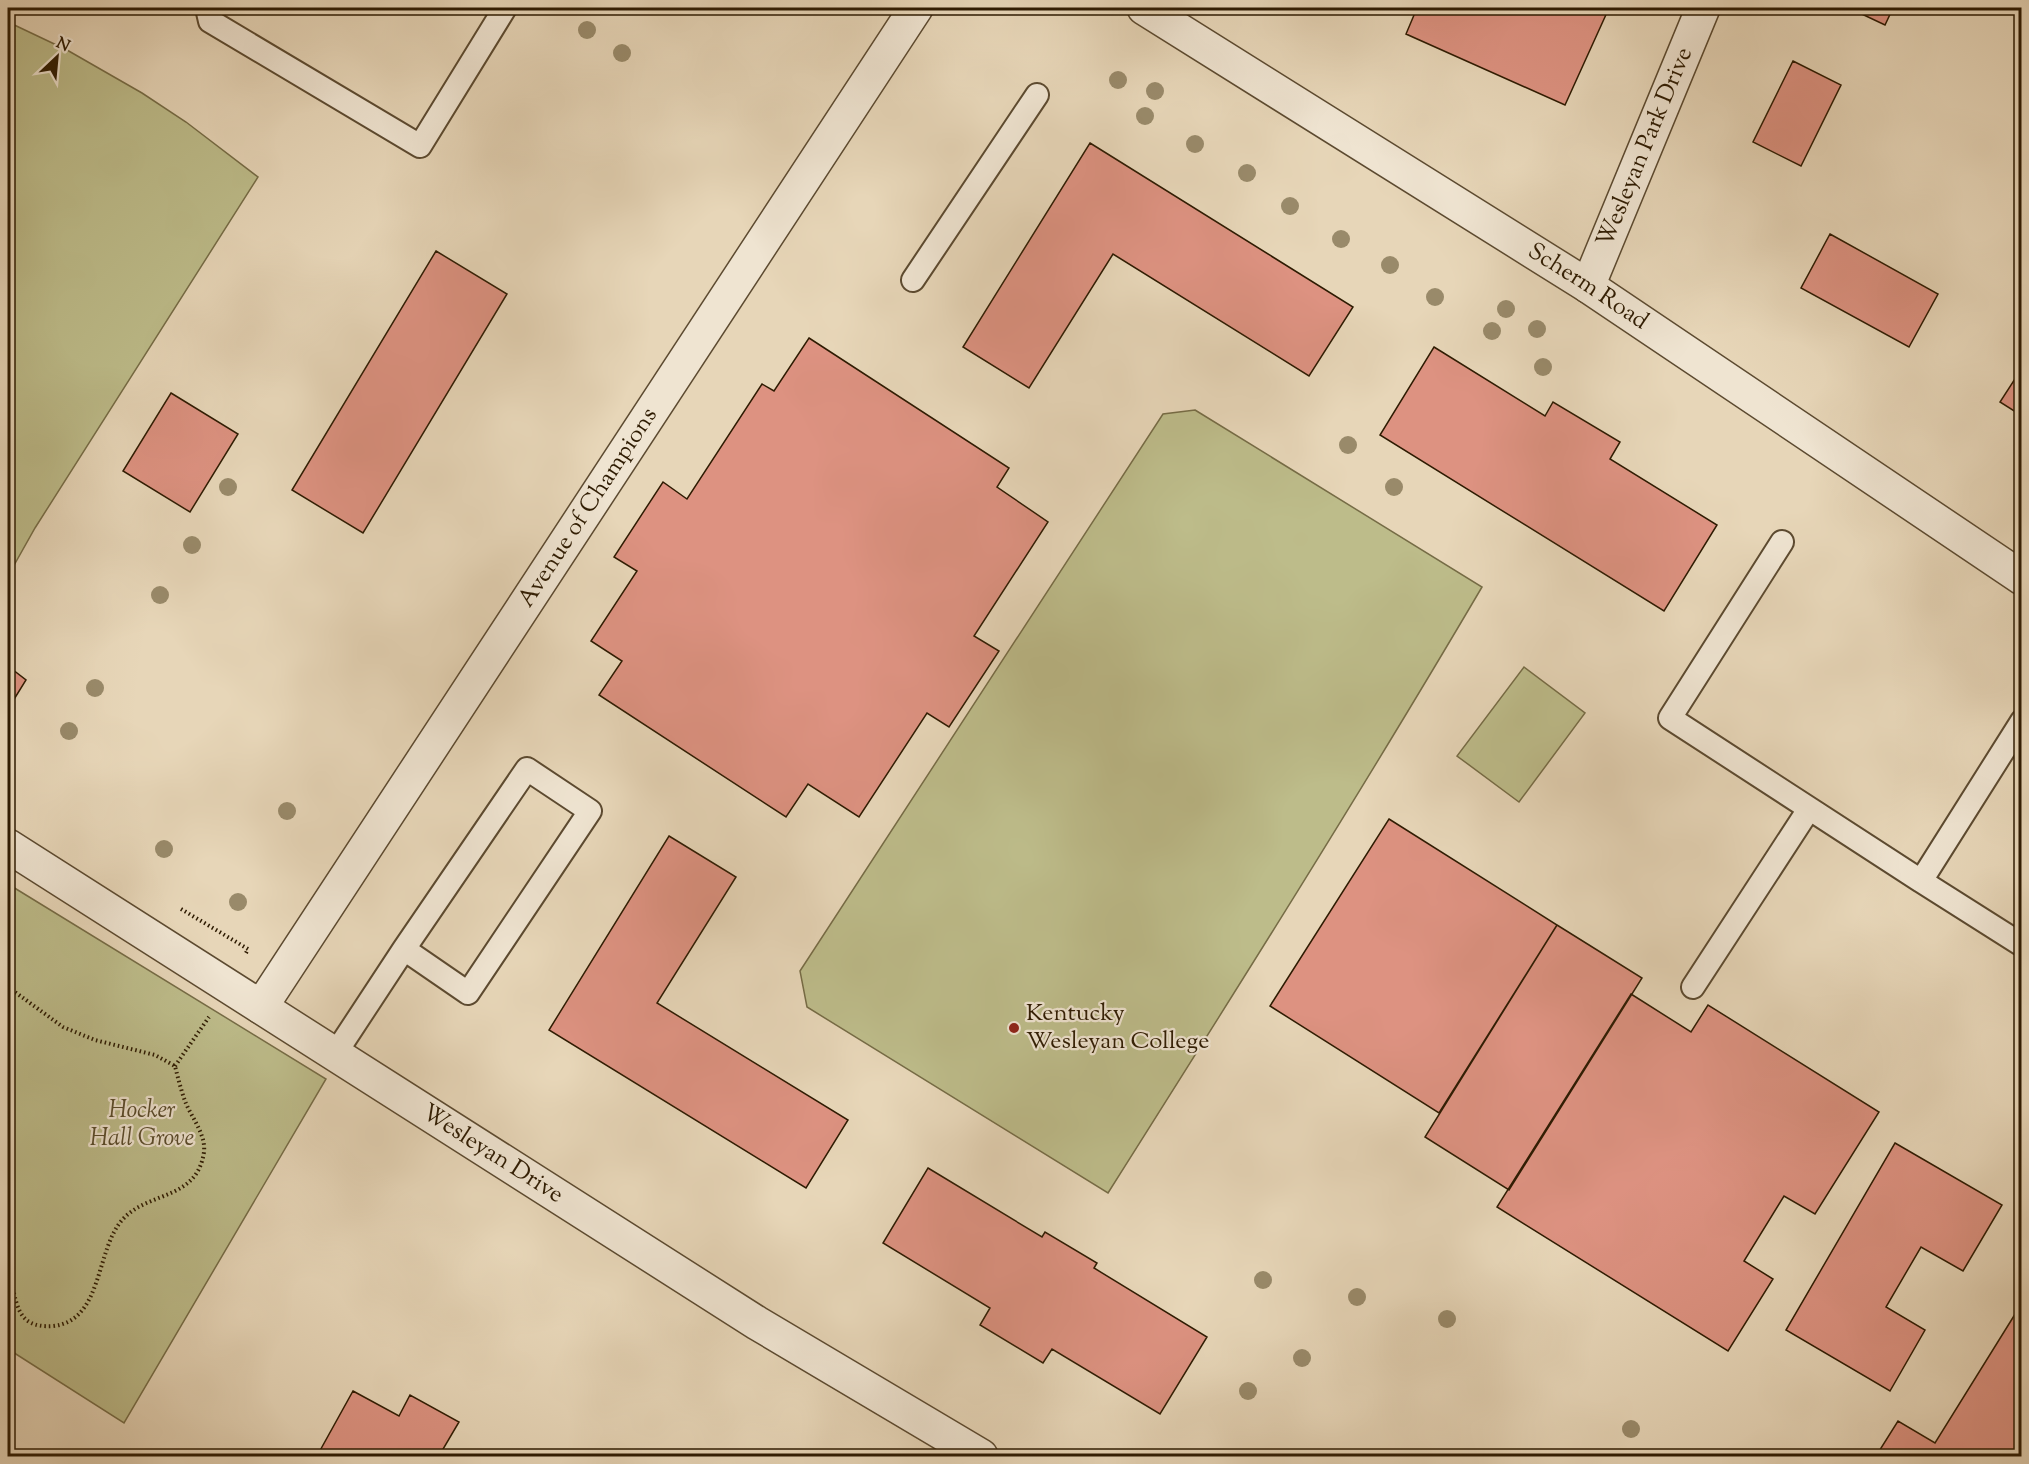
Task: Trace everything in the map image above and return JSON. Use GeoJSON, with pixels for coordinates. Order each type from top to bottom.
{"type":"FeatureCollection","features":[{"type":"Feature","properties":{"kind":"street","name":"Avenue of Champions"},"geometry":{"type":"LineString","coordinates":[[261,1007],[916,8]]}},
{"type":"Feature","properties":{"kind":"street","name":"Scherm Road"},"geometry":{"type":"LineString","coordinates":[[1144,8],[1588,286],[2022,578]]}},
{"type":"Feature","properties":{"kind":"street","name":"Wesleyan Park Drive"},"geometry":{"type":"LineString","coordinates":[[1588,286],[1703,8]]}},
{"type":"Feature","properties":{"kind":"street","name":"Wesleyan Drive"},"geometry":{"type":"LineString","coordinates":[[8,846],[804,1353],[981,1456]]}},
{"type":"Feature","properties":{"kind":"lane"},"geometry":{"type":"LineString","coordinates":[[207,8],[210,21],[420,146],[505,8]]}},
{"type":"Feature","properties":{"kind":"lane"},"geometry":{"type":"LineString","coordinates":[[913,280],[1037,95]]}},
{"type":"Feature","properties":{"kind":"lane"},"geometry":{"type":"LineString","coordinates":[[1782,542],[1670,718],[2022,945]]}},
{"type":"Feature","properties":{"kind":"lane"},"geometry":{"type":"LineString","coordinates":[[1921,881],[2022,721]]}},
{"type":"Feature","properties":{"kind":"lane"},"geometry":{"type":"LineString","coordinates":[[335,1054],[404,949],[527,770],[590,811],[468,993],[404,949]]}},
{"type":"Feature","properties":{"kind":"lane"},"geometry":{"type":"LineString","coordinates":[[1693,987],[1809,809]]}},
{"type":"Feature","properties":{"kind":"path"},"geometry":{"type":"LineString","coordinates":[[8,987],[63,1027],[95,1040],[155,1055],[175,1066],[185,1101],[203,1140],[204,1151],[198,1170],[181,1189],[126,1215],[113,1229],[89,1302],[76,1318],[60,1325],[44,1326],[31,1323],[21,1315],[8,1271]]}},
{"type":"Feature","properties":{"kind":"green space"},"geometry":{"type":"Polygon","coordinates":[[[8,22],[67,50],[142,93],[186,122],[258,177],[35,528],[8,576],[8,22]]]}},
{"type":"Feature","properties":{"kind":"green space"},"geometry":{"type":"Polygon","coordinates":[[[1195,410],[1482,587],[1251,967],[1108,1193],[807,1007],[800,971],[1163,414],[1195,410]]]}},
{"type":"Feature","properties":{"kind":"green space"},"geometry":{"type":"Polygon","coordinates":[[[1524,667],[1585,713],[1519,802],[1457,756],[1524,667]]]}},
{"type":"Feature","properties":{"kind":"green space","name":"Hocker Hall Grove"},"geometry":{"type":"Polygon","coordinates":[[[8,884],[326,1079],[124,1423],[8,1349],[8,884]]]}},
{"type":"Feature","properties":{"kind":"building"},"geometry":{"type":"Polygon","coordinates":[[[1417,8],[1609,8],[1565,105],[1406,34],[1417,8]]]}},
{"type":"Feature","properties":{"kind":"building"},"geometry":{"type":"Polygon","coordinates":[[[1849,8],[1893,8],[1885,25],[1849,8]]]}},
{"type":"Feature","properties":{"kind":"building"},"geometry":{"type":"Polygon","coordinates":[[[1793,61],[1841,85],[1801,166],[1753,142],[1793,61]]]}},
{"type":"Feature","properties":{"kind":"building"},"geometry":{"type":"Polygon","coordinates":[[[1090,143],[1353,307],[1309,376],[1113,254],[1029,388],[963,347],[1090,143]]]}},
{"type":"Feature","properties":{"kind":"building"},"geometry":{"type":"Polygon","coordinates":[[[1830,234],[1938,294],[1909,347],[1801,288],[1830,234]]]}},
{"type":"Feature","properties":{"kind":"building"},"geometry":{"type":"Polygon","coordinates":[[[436,251],[507,294],[363,533],[292,490],[436,251]]]}},
{"type":"Feature","properties":{"kind":"building"},"geometry":{"type":"Polygon","coordinates":[[[809,338],[1009,468],[997,487],[1048,522],[974,636],[999,651],[949,727],[927,713],[859,817],[808,784],[786,817],[599,695],[622,661],[591,641],[637,571],[614,557],[663,482],[687,499],[762,384],[774,391],[809,338]]]}},
{"type":"Feature","properties":{"kind":"building"},"geometry":{"type":"Polygon","coordinates":[[[1434,347],[1545,416],[1553,402],[1620,442],[1610,459],[1717,525],[1664,611],[1380,435],[1434,347]]]}},
{"type":"Feature","properties":{"kind":"building"},"geometry":{"type":"Polygon","coordinates":[[[2022,368],[2022,416],[2000,402],[2022,368]]]}},
{"type":"Feature","properties":{"kind":"building"},"geometry":{"type":"Polygon","coordinates":[[[171,393],[238,434],[190,512],[123,471],[171,393]]]}},
{"type":"Feature","properties":{"kind":"building"},"geometry":{"type":"Polygon","coordinates":[[[8,666],[26,680],[8,709],[8,666]]]}},
{"type":"Feature","properties":{"kind":"building"},"geometry":{"type":"Polygon","coordinates":[[[1389,819],[1557,925],[1439,1113],[1270,1006],[1389,819]]]}},
{"type":"Feature","properties":{"kind":"building"},"geometry":{"type":"Polygon","coordinates":[[[669,836],[736,877],[657,1003],[848,1120],[806,1188],[549,1030],[669,836]]]}},
{"type":"Feature","properties":{"kind":"building"},"geometry":{"type":"Polygon","coordinates":[[[1557,925],[1642,978],[1509,1190],[1425,1137],[1557,925]]]}},
{"type":"Feature","properties":{"kind":"building"},"geometry":{"type":"Polygon","coordinates":[[[1631,994],[1691,1032],[1708,1005],[1879,1112],[1815,1214],[1784,1196],[1744,1261],[1773,1279],[1728,1351],[1497,1207],[1631,994]]]}},
{"type":"Feature","properties":{"kind":"building"},"geometry":{"type":"Polygon","coordinates":[[[1895,1143],[2002,1205],[1963,1271],[1921,1247],[1886,1307],[1925,1330],[1890,1391],[1786,1330],[1895,1143]]]}},
{"type":"Feature","properties":{"kind":"building"},"geometry":{"type":"Polygon","coordinates":[[[928,1168],[1042,1237],[1045,1232],[1097,1263],[1094,1268],[1207,1337],[1160,1414],[1052,1349],[1043,1363],[980,1325],[990,1308],[883,1243],[928,1168]]]}},
{"type":"Feature","properties":{"kind":"building"},"geometry":{"type":"Polygon","coordinates":[[[2022,1303],[2022,1456],[1876,1456],[1898,1421],[1935,1443],[2022,1303]]]}},
{"type":"Feature","properties":{"kind":"building"},"geometry":{"type":"Polygon","coordinates":[[[353,1391],[399,1416],[410,1395],[459,1422],[439,1456],[317,1456],[353,1391]]]}},
{"type":"Feature","properties":{"kind":"place","name":"Kentucky Wesleyan College"},"geometry":{"type":"Point","coordinates":[1014,1028]}}]}
